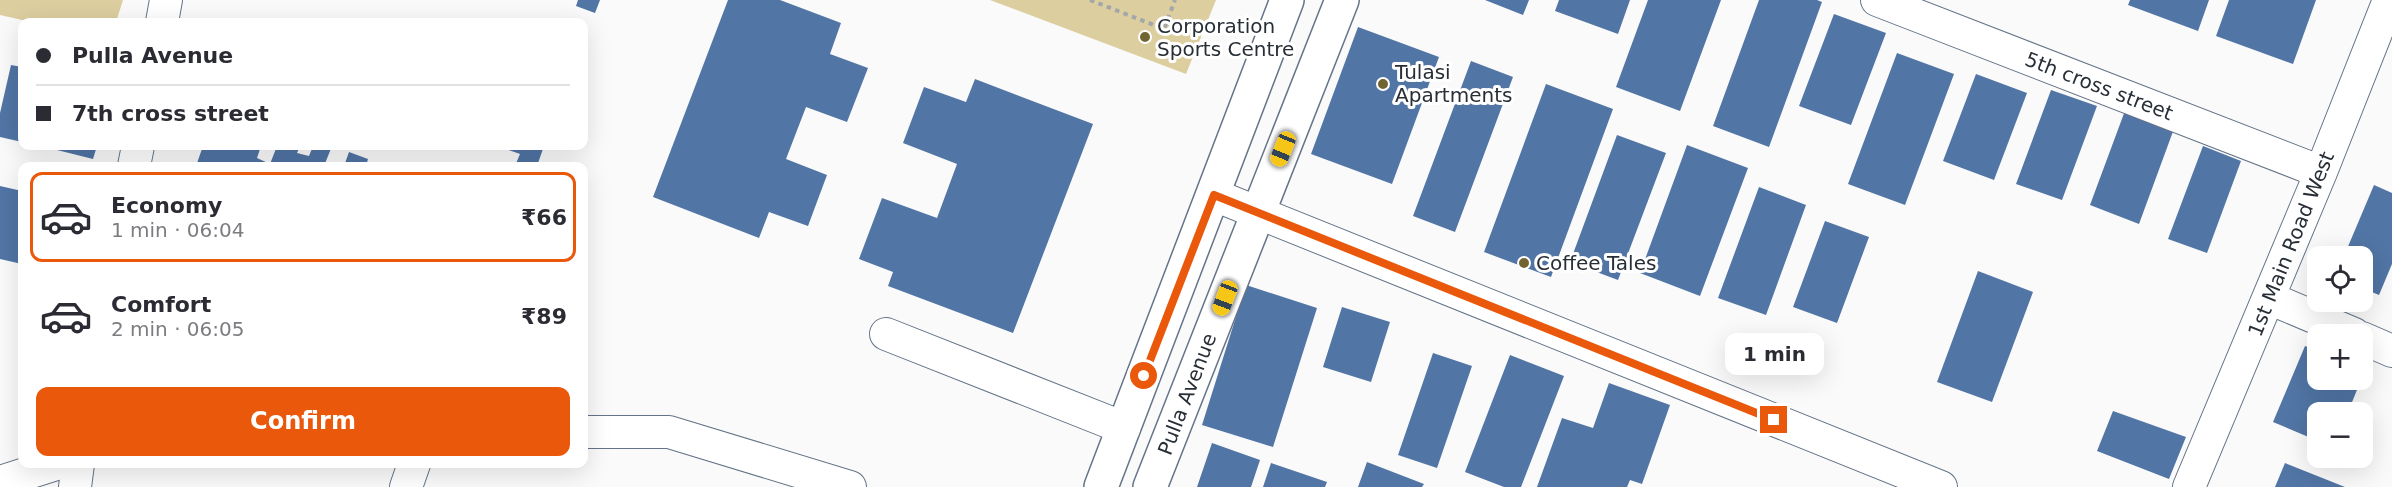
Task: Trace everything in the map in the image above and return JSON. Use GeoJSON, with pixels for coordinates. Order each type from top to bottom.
{"type":"FeatureCollection","features":[{"type":"Feature","properties":{"kind":"street"},"geometry":{"type":"LineString","coordinates":[[163,18],[166,0]]}},
{"type":"Feature","properties":{"kind":"street"},"geometry":{"type":"LineString","coordinates":[[1101,487],[1287,0]]}},
{"type":"Feature","properties":{"kind":"street","name":"Pulla Avenue"},"geometry":{"type":"LineString","coordinates":[[1150,487],[1342,0]]}},
{"type":"Feature","properties":{"kind":"street","name":"5th cross street"},"geometry":{"type":"LineString","coordinates":[[1878,0],[2321,172]]}},
{"type":"Feature","properties":{"kind":"street","name":"1st Main Road West"},"geometry":{"type":"LineString","coordinates":[[2189,487],[2321,172],[2384,37],[2390,0]]}},
{"type":"Feature","properties":{"kind":"street"},"geometry":{"type":"LineString","coordinates":[[1214,195],[1941,487]]}},
{"type":"Feature","properties":{"kind":"street"},"geometry":{"type":"LineString","coordinates":[[2269,298],[2330,324]]}},
{"type":"Feature","properties":{"kind":"street"},"geometry":{"type":"LineString","coordinates":[[886,334],[1124,428]]}},
{"type":"Feature","properties":{"kind":"street"},"geometry":{"type":"LineString","coordinates":[[2373,343],[2392,351]]}},
{"type":"Feature","properties":{"kind":"street"},"geometry":{"type":"LineString","coordinates":[[588,432],[669,432],[786,478],[850,487]]}},
{"type":"Feature","properties":{"kind":"street"},"geometry":{"type":"LineString","coordinates":[[0,482],[44,468]]}},
{"type":"Feature","properties":{"kind":"street"},"geometry":{"type":"LineString","coordinates":[[75,487],[77,468]]}},
{"type":"Feature","properties":{"kind":"street"},"geometry":{"type":"LineString","coordinates":[[406,487],[413,468]]}},
{"type":"Feature","properties":{"kind":"path"},"geometry":{"type":"LineString","coordinates":[[1089,0],[1164,29],[1175,0]]}},
{"type":"Feature","properties":{"kind":"shaded area"},"geometry":{"type":"Polygon","coordinates":[[[0,0],[123,0],[117,18],[18,19],[0,15],[0,0]]]}},
{"type":"Feature","properties":{"kind":"shaded area","name":"Corporation Sports Centre"},"geometry":{"type":"Polygon","coordinates":[[[990,0],[1216,0],[1186,74],[990,0]]]}},
{"type":"Feature","properties":{"kind":"building"},"geometry":{"type":"Polygon","coordinates":[[[578,0],[600,0],[595,13],[576,6],[578,0]]]}},
{"type":"Feature","properties":{"kind":"building"},"geometry":{"type":"Polygon","coordinates":[[[728,0],[780,0],[841,23],[830,54],[868,68],[847,122],[806,107],[786,159],[827,175],[808,226],[769,212],[759,238],[653,197],[728,0]]]}},
{"type":"Feature","properties":{"kind":"building"},"geometry":{"type":"Polygon","coordinates":[[[1485,0],[1529,0],[1523,15],[1485,0]]]}},
{"type":"Feature","properties":{"kind":"building"},"geometry":{"type":"Polygon","coordinates":[[[1559,0],[1630,0],[1618,34],[1555,11],[1559,0]]]}},
{"type":"Feature","properties":{"kind":"building"},"geometry":{"type":"Polygon","coordinates":[[[1648,0],[1721,0],[1680,111],[1616,87],[1648,0]]]}},
{"type":"Feature","properties":{"kind":"building"},"geometry":{"type":"Polygon","coordinates":[[[1759,0],[1817,0],[1822,2],[1769,147],[1713,126],[1759,0]]]}},
{"type":"Feature","properties":{"kind":"building"},"geometry":{"type":"Polygon","coordinates":[[[2130,0],[2209,0],[2198,31],[2128,5],[2130,0]]]}},
{"type":"Feature","properties":{"kind":"building"},"geometry":{"type":"Polygon","coordinates":[[[2229,0],[2316,0],[2293,64],[2216,36],[2229,0]]]}},
{"type":"Feature","properties":{"kind":"building"},"geometry":{"type":"Polygon","coordinates":[[[1834,14],[1886,33],[1851,125],[1799,106],[1834,14]]]}},
{"type":"Feature","properties":{"kind":"building","name":"Tulasi Apartments"},"geometry":{"type":"Polygon","coordinates":[[[1358,27],[1439,57],[1392,184],[1311,154],[1358,27]]]}},
{"type":"Feature","properties":{"kind":"building"},"geometry":{"type":"Polygon","coordinates":[[[1897,53],[1954,74],[1905,205],[1848,184],[1897,53]]]}},
{"type":"Feature","properties":{"kind":"building"},"geometry":{"type":"Polygon","coordinates":[[[1471,61],[1513,77],[1455,232],[1413,216],[1471,61]]]}},
{"type":"Feature","properties":{"kind":"building"},"geometry":{"type":"Polygon","coordinates":[[[11,65],[18,66],[18,141],[0,137],[0,113],[11,65]]]}},
{"type":"Feature","properties":{"kind":"building"},"geometry":{"type":"Polygon","coordinates":[[[1976,74],[2027,93],[1994,180],[1943,161],[1976,74]]]}},
{"type":"Feature","properties":{"kind":"building"},"geometry":{"type":"Polygon","coordinates":[[[975,79],[1093,124],[1013,333],[888,286],[893,272],[859,259],[882,198],[937,218],[957,164],[903,143],[924,87],[966,102],[975,79]]]}},
{"type":"Feature","properties":{"kind":"building"},"geometry":{"type":"Polygon","coordinates":[[[1546,84],[1613,109],[1551,277],[1484,252],[1546,84]]]}},
{"type":"Feature","properties":{"kind":"building"},"geometry":{"type":"Polygon","coordinates":[[[2051,90],[2097,106],[2062,200],[2016,184],[2051,90]]]}},
{"type":"Feature","properties":{"kind":"building"},"geometry":{"type":"Polygon","coordinates":[[[2126,108],[2175,126],[2139,224],[2090,205],[2126,108]]]}},
{"type":"Feature","properties":{"kind":"building"},"geometry":{"type":"Polygon","coordinates":[[[1617,135],[1666,153],[1618,280],[1570,262],[1617,135]]]}},
{"type":"Feature","properties":{"kind":"building"},"geometry":{"type":"Polygon","coordinates":[[[1687,145],[1748,168],[1700,296],[1640,273],[1687,145]]]}},
{"type":"Feature","properties":{"kind":"building"},"geometry":{"type":"Polygon","coordinates":[[[2203,146],[2241,161],[2207,253],[2168,239],[2203,146]]]}},
{"type":"Feature","properties":{"kind":"building"},"geometry":{"type":"Polygon","coordinates":[[[57,150],[96,150],[93,159],[57,150]]]}},
{"type":"Feature","properties":{"kind":"building"},"geometry":{"type":"Polygon","coordinates":[[[202,150],[260,150],[257,158],[266,162],[197,162],[202,150]]]}},
{"type":"Feature","properties":{"kind":"building"},"geometry":{"type":"Polygon","coordinates":[[[275,150],[298,150],[297,153],[309,156],[311,150],[330,150],[326,162],[271,162],[275,150]]]}},
{"type":"Feature","properties":{"kind":"building"},"geometry":{"type":"Polygon","coordinates":[[[509,150],[543,150],[538,162],[517,162],[520,154],[509,150]]]}},
{"type":"Feature","properties":{"kind":"building"},"geometry":{"type":"Polygon","coordinates":[[[349,152],[368,159],[367,162],[345,162],[349,152]]]}},
{"type":"Feature","properties":{"kind":"building"},"geometry":{"type":"Polygon","coordinates":[[[2374,185],[2392,193],[2392,264],[2379,295],[2373,293],[2373,246],[2348,246],[2374,185]]]}},
{"type":"Feature","properties":{"kind":"building"},"geometry":{"type":"Polygon","coordinates":[[[0,186],[18,190],[18,263],[0,259],[0,186]]]}},
{"type":"Feature","properties":{"kind":"building"},"geometry":{"type":"Polygon","coordinates":[[[1759,187],[1806,205],[1766,315],[1718,298],[1759,187]]]}},
{"type":"Feature","properties":{"kind":"building"},"geometry":{"type":"Polygon","coordinates":[[[1825,221],[1869,237],[1837,323],[1793,307],[1825,221]]]}},
{"type":"Feature","properties":{"kind":"building"},"geometry":{"type":"Polygon","coordinates":[[[1978,271],[2033,292],[1992,402],[1937,382],[1978,271]]]}},
{"type":"Feature","properties":{"kind":"building"},"geometry":{"type":"Polygon","coordinates":[[[1246,285],[1317,308],[1273,447],[1202,425],[1246,285]]]}},
{"type":"Feature","properties":{"kind":"building"},"geometry":{"type":"Polygon","coordinates":[[[1342,307],[1390,322],[1371,382],[1323,367],[1342,307]]]}},
{"type":"Feature","properties":{"kind":"building"},"geometry":{"type":"Polygon","coordinates":[[[2305,346],[2307,347],[2307,390],[2357,390],[2352,402],[2307,402],[2307,436],[2273,422],[2305,346]]]}},
{"type":"Feature","properties":{"kind":"building"},"geometry":{"type":"Polygon","coordinates":[[[1433,353],[1472,366],[1437,468],[1398,455],[1433,353]]]}},
{"type":"Feature","properties":{"kind":"building"},"geometry":{"type":"Polygon","coordinates":[[[1510,355],[1564,376],[1521,487],[1504,487],[1465,472],[1510,355]]]}},
{"type":"Feature","properties":{"kind":"building"},"geometry":{"type":"Polygon","coordinates":[[[1609,383],[1670,405],[1642,484],[1630,480],[1627,487],[1537,487],[1562,418],[1593,428],[1609,383]]]}},
{"type":"Feature","properties":{"kind":"building"},"geometry":{"type":"Polygon","coordinates":[[[2113,411],[2186,437],[2169,479],[2097,451],[2113,411]]]}},
{"type":"Feature","properties":{"kind":"building"},"geometry":{"type":"Polygon","coordinates":[[[1212,443],[1260,460],[1251,487],[1197,487],[1212,443]]]}},
{"type":"Feature","properties":{"kind":"building"},"geometry":{"type":"Polygon","coordinates":[[[1367,462],[1424,484],[1422,487],[1358,487],[1367,462]]]}},
{"type":"Feature","properties":{"kind":"building"},"geometry":{"type":"Polygon","coordinates":[[[1271,463],[1327,482],[1325,487],[1263,487],[1271,463]]]}},
{"type":"Feature","properties":{"kind":"building"},"geometry":{"type":"Polygon","coordinates":[[[2285,463],[2345,487],[2275,487],[2285,463]]]}},
{"type":"Feature","properties":{"kind":"place","name":"Corporation Sports Centre"},"geometry":{"type":"Point","coordinates":[1145,37]}},
{"type":"Feature","properties":{"kind":"place","name":"Tulasi Apartments"},"geometry":{"type":"Point","coordinates":[1383,84]}},
{"type":"Feature","properties":{"kind":"place","name":"Coffee Tales"},"geometry":{"type":"Point","coordinates":[1524,263]}},
{"type":"Feature","properties":{"kind":"route"},"geometry":{"type":"LineString","coordinates":[[1144,376],[1214,195],[1774,420]]}}]}
